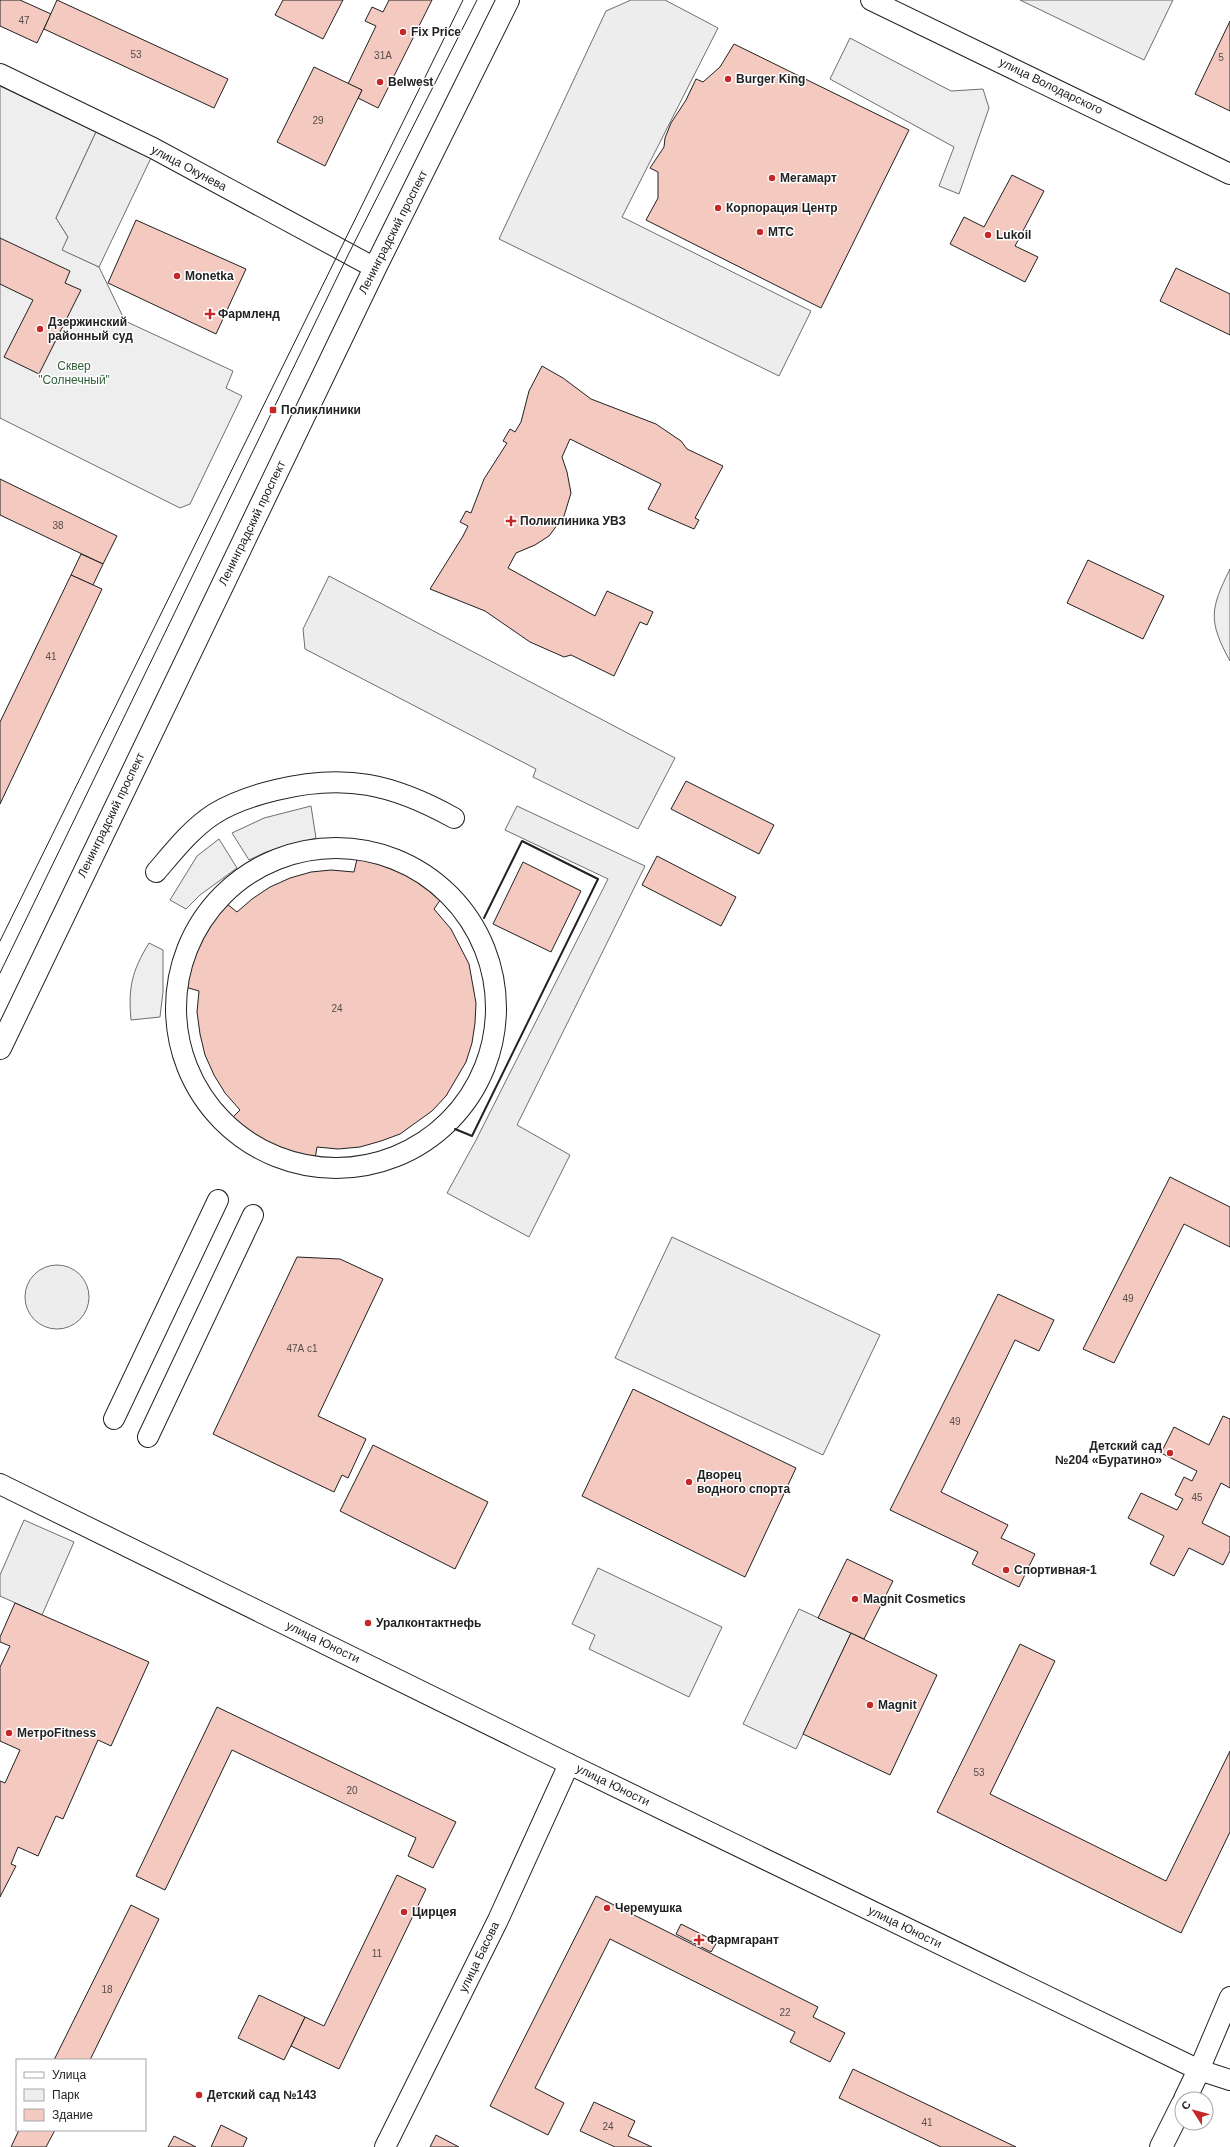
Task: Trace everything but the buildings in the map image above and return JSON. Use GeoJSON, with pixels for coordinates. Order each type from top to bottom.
{"type":"FeatureCollection","features":[{"type":"Feature","properties":{"kind":"main road","name":"Ленинградский проспект"},"geometry":{"type":"LineString","coordinates":[[0,1048],[375,268],[508,0]]}},
{"type":"Feature","properties":{"kind":"main road"},"geometry":{"type":"LineString","coordinates":[[1189,2091],[1199,2070]]}},
{"type":"Feature","properties":{"kind":"main road"},"geometry":{"type":"LineString","coordinates":[[1161,2147],[1174,2121]]}},
{"type":"Feature","properties":{"kind":"street","name":"улица Володарского"},"geometry":{"type":"LineString","coordinates":[[871,0],[1230,174]]}},
{"type":"Feature","properties":{"kind":"street","name":"улица Окунева"},"geometry":{"type":"LineString","coordinates":[[0,74],[153,148],[375,268]]}},
{"type":"Feature","properties":{"kind":"street"},"geometry":{"type":"LineString","coordinates":[[156,872],[188,836],[214,814],[236,803],[288,787],[330,782],[372,785],[414,797],[454,818]]}},
{"type":"Feature","properties":{"kind":"street"},"geometry":{"type":"LineString","coordinates":[[338,848],[369,850],[407,864],[424,873],[454,898],[477,930],[490,960],[496,992],[496,1024],[490,1056],[477,1086],[463,1106],[445,1125],[426,1140],[407,1151],[369,1164],[345,1168],[304,1165],[267,1153],[248,1143],[217,1118],[200,1096],[186,1060],[175,1024],[175,995],[181,966],[191,940],[205,919],[228,892],[250,875],[288,857],[306,852],[338,848]]}},
{"type":"Feature","properties":{"kind":"street"},"geometry":{"type":"LineString","coordinates":[[114,1419],[218,1200]]}},
{"type":"Feature","properties":{"kind":"street"},"geometry":{"type":"LineString","coordinates":[[148,1437],[253,1215]]}},
{"type":"Feature","properties":{"kind":"street","name":"улица Юности"},"geometry":{"type":"LineString","coordinates":[[0,1484],[569,1764],[1199,2070],[1230,2080]]}},
{"type":"Feature","properties":{"kind":"street","name":"улица Басова"},"geometry":{"type":"LineString","coordinates":[[385,2147],[498,1920],[569,1764]]}},
{"type":"Feature","properties":{"kind":"street"},"geometry":{"type":"LineString","coordinates":[[1199,2070],[1230,1997]]}},
{"type":"Feature","properties":{"kind":"green space"},"geometry":{"type":"Polygon","coordinates":[[[850,38],[951,91],[983,89],[989,108],[959,194],[939,186],[954,147],[830,79],[850,38]]]}},
{"type":"Feature","properties":{"kind":"green space","name":"Сквер \"Солнечный\""},"geometry":{"type":"Polygon","coordinates":[[[0,86],[96,132],[56,218],[68,237],[63,250],[99,267],[125,321],[233,371],[226,388],[242,396],[190,504],[180,508],[0,418],[0,86]]]}},
{"type":"Feature","properties":{"kind":"green space"},"geometry":{"type":"Polygon","coordinates":[[[1230,569],[1230,661],[1218,635],[1214,615],[1218,595],[1230,569]]]}},
{"type":"Feature","properties":{"kind":"green space"},"geometry":{"type":"Polygon","coordinates":[[[311,806],[316,838],[266,852],[249,860],[232,833],[264,818],[311,806]]]}},
{"type":"Feature","properties":{"kind":"green space"},"geometry":{"type":"Polygon","coordinates":[[[219,839],[237,868],[200,895],[186,909],[170,900],[197,856],[219,839]]]}},
{"type":"Feature","properties":{"kind":"green space"},"geometry":{"type":"Polygon","coordinates":[[[149,943],[163,950],[163,992],[160,1017],[131,1020],[130,998],[132,980],[143,953],[149,943]]]}},
{"type":"Feature","properties":{"kind":"shaded area"},"geometry":{"type":"Polygon","coordinates":[[[631,0],[665,0],[718,28],[622,217],[811,311],[779,376],[499,239],[606,11],[631,0]]]}},
{"type":"Feature","properties":{"kind":"shaded area"},"geometry":{"type":"Polygon","coordinates":[[[1020,0],[1173,0],[1144,60],[1020,0]]]}},
{"type":"Feature","properties":{"kind":"shaded area"},"geometry":{"type":"Polygon","coordinates":[[[96,132],[151,158],[99,267],[62,250],[68,237],[56,218],[96,132]]]}},
{"type":"Feature","properties":{"kind":"shaded area"},"geometry":{"type":"Polygon","coordinates":[[[329,576],[675,758],[638,829],[533,777],[536,769],[305,649],[303,629],[329,576]]]}},
{"type":"Feature","properties":{"kind":"shaded area"},"geometry":{"type":"Polygon","coordinates":[[[517,806],[645,866],[517,1125],[570,1155],[529,1237],[447,1193],[475,1142],[608,879],[505,830],[517,806]]]}},
{"type":"Feature","properties":{"kind":"shaded area"},"geometry":{"type":"Polygon","coordinates":[[[672,1237],[880,1335],[823,1455],[615,1358],[672,1237]]]}},
{"type":"Feature","properties":{"kind":"shaded area"},"geometry":{"type":"Polygon","coordinates":[[[51,1265],[63,1265],[80,1274],[87,1285],[89,1297],[87,1309],[80,1320],[63,1329],[51,1329],[39,1324],[30,1315],[25,1303],[25,1291],[30,1279],[39,1270],[51,1265]]]}},
{"type":"Feature","properties":{"kind":"shaded area"},"geometry":{"type":"Polygon","coordinates":[[[24,1520],[74,1542],[42,1615],[0,1596],[0,1575],[24,1520]]]}},
{"type":"Feature","properties":{"kind":"shaded area"},"geometry":{"type":"Polygon","coordinates":[[[598,1568],[722,1627],[689,1697],[589,1649],[595,1635],[572,1624],[598,1568]]]}},
{"type":"Feature","properties":{"kind":"shaded area"},"geometry":{"type":"Polygon","coordinates":[[[799,1609],[851,1633],[796,1749],[743,1724],[799,1609]]]}},
{"type":"Feature","properties":{"kind":"tram line"},"geometry":{"type":"LineString","coordinates":[[0,941],[463,0]]}},
{"type":"Feature","properties":{"kind":"tram line"},"geometry":{"type":"LineString","coordinates":[[0,973],[348,255],[477,0]]}},
{"type":"Feature","properties":{"kind":"wall"},"geometry":{"type":"LineString","coordinates":[[455,1129],[472,1136],[598,879],[522,841],[484,918]]}},
{"type":"Feature","properties":{"kind":"place","name":"Fix Price"},"geometry":{"type":"Point","coordinates":[403,32]}},
{"type":"Feature","properties":{"kind":"place","name":"Burger King"},"geometry":{"type":"Point","coordinates":[728,79]}},
{"type":"Feature","properties":{"kind":"place","name":"Belwest"},"geometry":{"type":"Point","coordinates":[380,82]}},
{"type":"Feature","properties":{"kind":"place","name":"Мегамарт"},"geometry":{"type":"Point","coordinates":[772,178]}},
{"type":"Feature","properties":{"kind":"place","name":"Корпорация Центр"},"geometry":{"type":"Point","coordinates":[718,208]}},
{"type":"Feature","properties":{"kind":"place","name":"МТС"},"geometry":{"type":"Point","coordinates":[760,232]}},
{"type":"Feature","properties":{"kind":"place","name":"Lukoil"},"geometry":{"type":"Point","coordinates":[988,235]}},
{"type":"Feature","properties":{"kind":"place","name":"Monetka"},"geometry":{"type":"Point","coordinates":[177,276]}},
{"type":"Feature","properties":{"kind":"place","name":"Фармленд"},"geometry":{"type":"Point","coordinates":[210,314]}},
{"type":"Feature","properties":{"kind":"place","name":"Дзержинский районный суд"},"geometry":{"type":"Point","coordinates":[40,329]}},
{"type":"Feature","properties":{"kind":"place","name":"Поликлиники"},"geometry":{"type":"Point","coordinates":[273,410]}},
{"type":"Feature","properties":{"kind":"place","name":"Поликлиника УВЗ"},"geometry":{"type":"Point","coordinates":[511,521]}},
{"type":"Feature","properties":{"kind":"place","name":"Детский сад №204 «Буратино»"},"geometry":{"type":"Point","coordinates":[1170,1453]}},
{"type":"Feature","properties":{"kind":"place","name":"Дворец водного спорта"},"geometry":{"type":"Point","coordinates":[689,1482]}},
{"type":"Feature","properties":{"kind":"place","name":"Спортивная-1"},"geometry":{"type":"Point","coordinates":[1006,1570]}},
{"type":"Feature","properties":{"kind":"place","name":"Magnit Cosmetics"},"geometry":{"type":"Point","coordinates":[855,1599]}},
{"type":"Feature","properties":{"kind":"place","name":"Уралконтактнефь"},"geometry":{"type":"Point","coordinates":[368,1623]}},
{"type":"Feature","properties":{"kind":"place","name":"Magnit"},"geometry":{"type":"Point","coordinates":[870,1705]}},
{"type":"Feature","properties":{"kind":"place","name":"МетроFitness"},"geometry":{"type":"Point","coordinates":[9,1733]}},
{"type":"Feature","properties":{"kind":"place","name":"Черемушка"},"geometry":{"type":"Point","coordinates":[607,1908]}},
{"type":"Feature","properties":{"kind":"place","name":"Цирцея"},"geometry":{"type":"Point","coordinates":[404,1912]}},
{"type":"Feature","properties":{"kind":"place","name":"Фармгарант"},"geometry":{"type":"Point","coordinates":[699,1940]}},
{"type":"Feature","properties":{"kind":"place","name":"Детский сад №143"},"geometry":{"type":"Point","coordinates":[199,2095]}}]}
